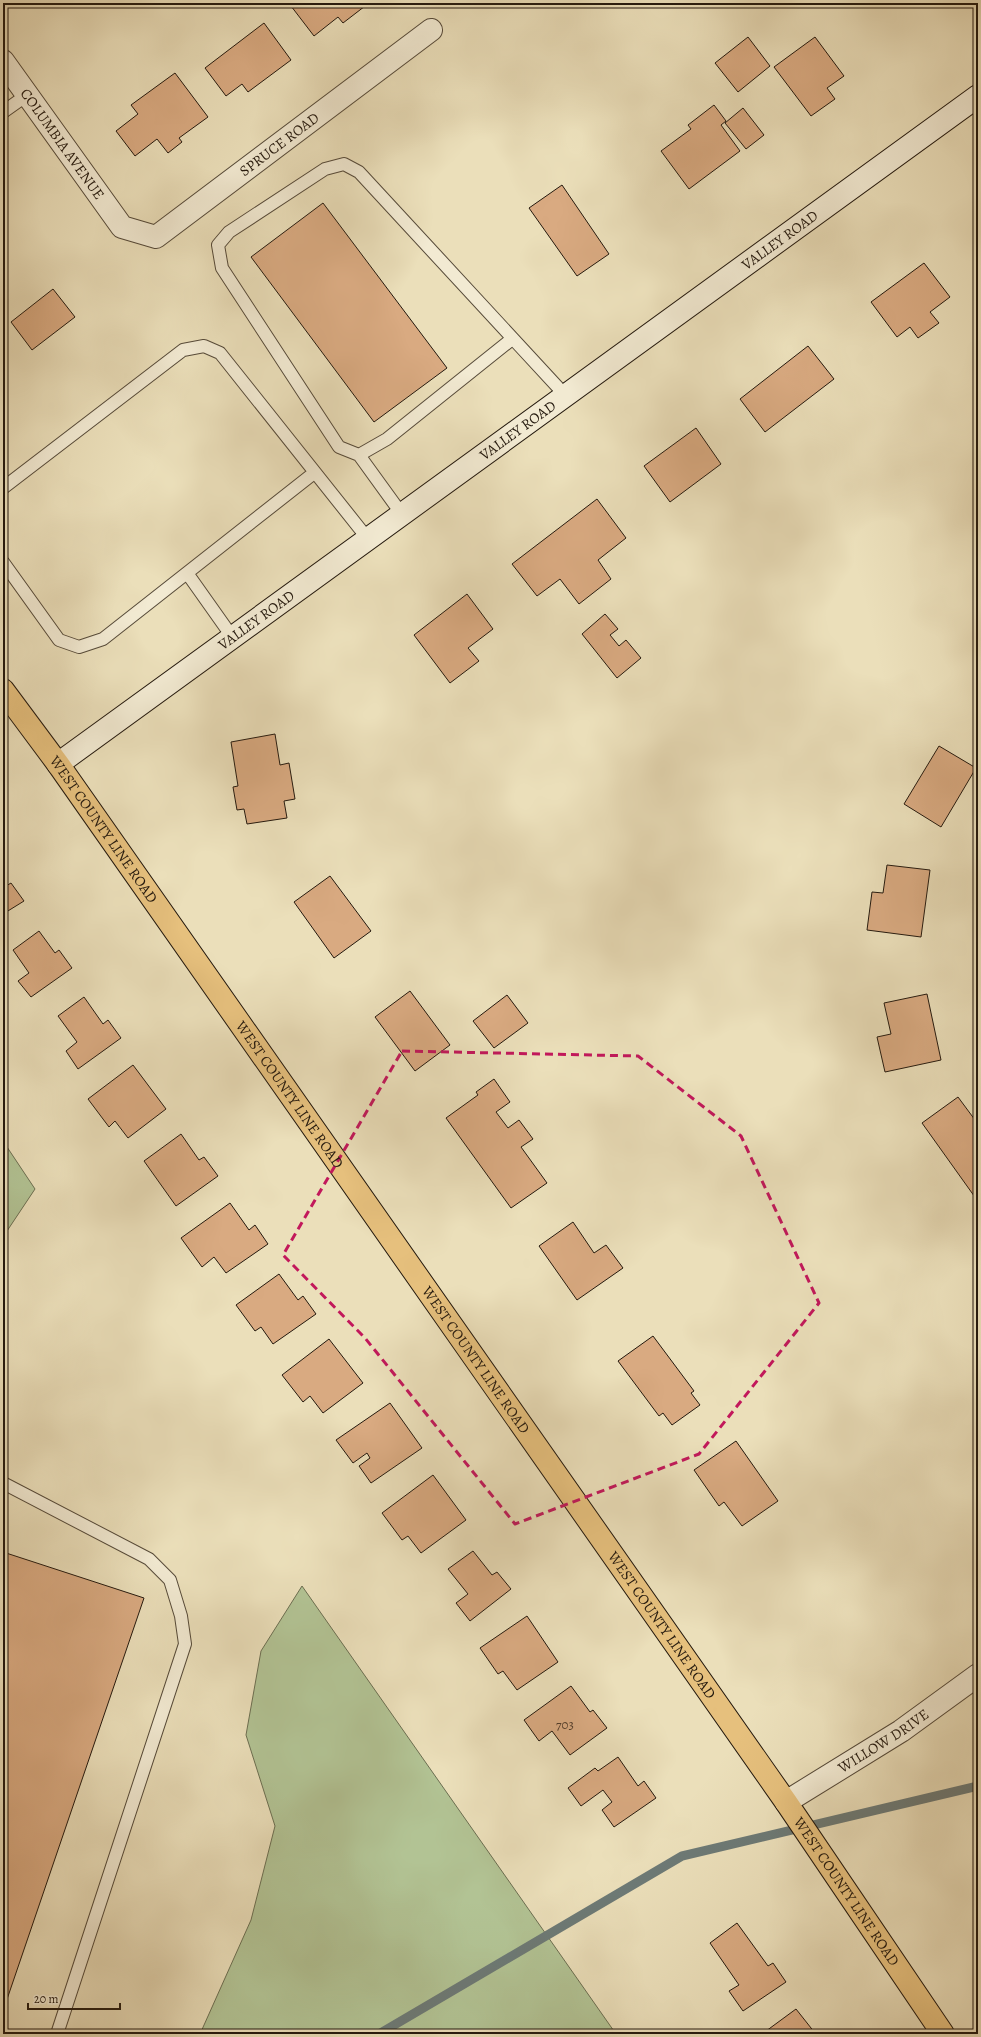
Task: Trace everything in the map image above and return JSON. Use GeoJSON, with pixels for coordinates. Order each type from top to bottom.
{"type":"FeatureCollection","features":[{"type":"Feature","properties":{"kind":"main road","name":"WEST COUNTY LINE ROAD"},"geometry":{"type":"LineString","coordinates":[[3,690],[58,764],[786,1802],[943,2034]]}},
{"type":"Feature","properties":{"kind":"street","name":"SPRUCE ROAD"},"geometry":{"type":"LineString","coordinates":[[122,227],[156,237],[431,30]]}},
{"type":"Feature","properties":{"kind":"street","name":"COLUMBIA AVENUE"},"geometry":{"type":"LineString","coordinates":[[3,61],[122,227]]}},
{"type":"Feature","properties":{"kind":"street","name":"VALLEY ROAD"},"geometry":{"type":"LineString","coordinates":[[58,764],[233,638],[401,513],[978,96]]}},
{"type":"Feature","properties":{"kind":"street","name":"WILLOW DRIVE"},"geometry":{"type":"LineString","coordinates":[[786,1802],[901,1731],[978,1675]]}},
{"type":"Feature","properties":{"kind":"lane"},"geometry":{"type":"LineString","coordinates":[[3,112],[27,95]]}},
{"type":"Feature","properties":{"kind":"lane"},"geometry":{"type":"LineString","coordinates":[[401,513],[359,455],[339,447],[222,268],[218,245],[229,232],[325,169],[344,164],[359,172],[565,395]]}},
{"type":"Feature","properties":{"kind":"lane"},"geometry":{"type":"LineString","coordinates":[[359,455],[387,439],[512,339]]}},
{"type":"Feature","properties":{"kind":"lane"},"geometry":{"type":"LineString","coordinates":[[3,488],[183,350],[204,346],[220,354],[368,539]]}},
{"type":"Feature","properties":{"kind":"lane"},"geometry":{"type":"LineString","coordinates":[[3,562],[58,640],[79,647],[103,639],[314,473]]}},
{"type":"Feature","properties":{"kind":"lane"},"geometry":{"type":"LineString","coordinates":[[187,573],[233,638]]}},
{"type":"Feature","properties":{"kind":"lane"},"geometry":{"type":"LineString","coordinates":[[3,1483],[149,1559],[170,1580],[181,1616],[185,1644],[57,2034]]}},
{"type":"Feature","properties":{"kind":"highlighted area"},"geometry":{"type":"Polygon","coordinates":[[[402,1051],[638,1056],[741,1136],[819,1303],[699,1454],[515,1524],[365,1338],[283,1255],[402,1051]]]}},
{"type":"Feature","properties":{"kind":"green space"},"geometry":{"type":"Polygon","coordinates":[[[3,1141],[35,1189],[7,1231],[3,1228],[3,1141]]]}},
{"type":"Feature","properties":{"kind":"green space"},"geometry":{"type":"Polygon","coordinates":[[[302,1586],[616,2034],[200,2034],[251,1920],[275,1826],[246,1735],[261,1651],[302,1586]]]}},
{"type":"Feature","properties":{"kind":"building"},"geometry":{"type":"Polygon","coordinates":[[[295,3],[369,3],[343,23],[338,17],[314,36],[291,6],[295,3]]]}},
{"type":"Feature","properties":{"kind":"building"},"geometry":{"type":"Polygon","coordinates":[[[264,23],[291,60],[248,92],[242,84],[226,96],[205,68],[264,23]]]}},
{"type":"Feature","properties":{"kind":"building"},"geometry":{"type":"Polygon","coordinates":[[[748,37],[770,66],[738,92],[715,63],[748,37]]]}},
{"type":"Feature","properties":{"kind":"building"},"geometry":{"type":"Polygon","coordinates":[[[815,37],[844,76],[827,88],[835,99],[811,116],[774,67],[815,37]]]}},
{"type":"Feature","properties":{"kind":"building"},"geometry":{"type":"Polygon","coordinates":[[[175,73],[208,117],[179,138],[182,142],[168,153],[157,139],[135,156],[116,131],[138,114],[131,105],[175,73]]]}},
{"type":"Feature","properties":{"kind":"building"},"geometry":{"type":"Polygon","coordinates":[[[714,105],[726,121],[721,125],[740,151],[689,189],[661,151],[691,129],[688,125],[714,105]]]}},
{"type":"Feature","properties":{"kind":"building"},"geometry":{"type":"Polygon","coordinates":[[[743,108],[764,135],[746,149],[725,123],[743,108]]]}},
{"type":"Feature","properties":{"kind":"building"},"geometry":{"type":"Polygon","coordinates":[[[562,185],[609,254],[577,276],[529,208],[562,185]]]}},
{"type":"Feature","properties":{"kind":"building"},"geometry":{"type":"Polygon","coordinates":[[[323,203],[447,368],[374,422],[251,257],[323,203]]]}},
{"type":"Feature","properties":{"kind":"building"},"geometry":{"type":"Polygon","coordinates":[[[924,263],[950,297],[930,312],[939,323],[918,338],[910,327],[897,337],[871,302],[924,263]]]}},
{"type":"Feature","properties":{"kind":"building"},"geometry":{"type":"Polygon","coordinates":[[[53,289],[75,317],[32,350],[11,322],[53,289]]]}},
{"type":"Feature","properties":{"kind":"building"},"geometry":{"type":"Polygon","coordinates":[[[808,346],[834,379],[765,432],[740,399],[808,346]]]}},
{"type":"Feature","properties":{"kind":"building"},"geometry":{"type":"Polygon","coordinates":[[[696,428],[721,464],[670,502],[644,466],[696,428]]]}},
{"type":"Feature","properties":{"kind":"building"},"geometry":{"type":"Polygon","coordinates":[[[597,499],[626,538],[598,560],[611,579],[579,604],[560,579],[537,596],[512,564],[597,499]]]}},
{"type":"Feature","properties":{"kind":"building"},"geometry":{"type":"Polygon","coordinates":[[[467,594],[493,629],[468,648],[479,661],[450,683],[414,635],[467,594]]]}},
{"type":"Feature","properties":{"kind":"building"},"geometry":{"type":"Polygon","coordinates":[[[605,614],[618,629],[610,635],[619,646],[626,640],[641,658],[617,678],[582,634],[605,614]]]}},
{"type":"Feature","properties":{"kind":"building"},"geometry":{"type":"Polygon","coordinates":[[[275,734],[280,765],[289,763],[295,799],[284,801],[287,818],[247,824],[244,809],[237,810],[233,787],[238,786],[231,742],[275,734]]]}},
{"type":"Feature","properties":{"kind":"building"},"geometry":{"type":"Polygon","coordinates":[[[939,746],[976,768],[941,827],[904,804],[939,746]]]}},
{"type":"Feature","properties":{"kind":"building"},"geometry":{"type":"Polygon","coordinates":[[[887,865],[930,870],[921,937],[867,930],[872,892],[883,893],[887,865]]]}},
{"type":"Feature","properties":{"kind":"building"},"geometry":{"type":"Polygon","coordinates":[[[330,876],[371,931],[334,958],[294,902],[330,876]]]}},
{"type":"Feature","properties":{"kind":"building"},"geometry":{"type":"Polygon","coordinates":[[[3,883],[6,886],[11,883],[24,901],[3,914],[3,883]]]}},
{"type":"Feature","properties":{"kind":"building"},"geometry":{"type":"Polygon","coordinates":[[[39,931],[55,953],[59,950],[72,968],[31,997],[18,981],[29,973],[13,950],[39,931]]]}},
{"type":"Feature","properties":{"kind":"building"},"geometry":{"type":"Polygon","coordinates":[[[410,991],[450,1045],[415,1071],[375,1017],[410,991]]]}},
{"type":"Feature","properties":{"kind":"building"},"geometry":{"type":"Polygon","coordinates":[[[927,994],[941,1060],[885,1072],[877,1037],[891,1034],[884,1003],[927,994]]]}},
{"type":"Feature","properties":{"kind":"building"},"geometry":{"type":"Polygon","coordinates":[[[507,995],[528,1023],[494,1048],[473,1021],[507,995]]]}},
{"type":"Feature","properties":{"kind":"building"},"geometry":{"type":"Polygon","coordinates":[[[84,997],[103,1024],[108,1020],[121,1038],[78,1069],[66,1051],[77,1042],[58,1016],[84,997]]]}},
{"type":"Feature","properties":{"kind":"building"},"geometry":{"type":"Polygon","coordinates":[[[133,1065],[166,1109],[128,1138],[115,1121],[109,1127],[88,1099],[133,1065]]]}},
{"type":"Feature","properties":{"kind":"building"},"geometry":{"type":"Polygon","coordinates":[[[494,1079],[510,1102],[496,1112],[508,1128],[519,1120],[533,1139],[521,1147],[547,1183],[511,1208],[446,1118],[478,1095],[476,1092],[494,1079]]]}},
{"type":"Feature","properties":{"kind":"building"},"geometry":{"type":"Polygon","coordinates":[[[958,1097],[978,1124],[977,1200],[922,1123],[958,1097]]]}},
{"type":"Feature","properties":{"kind":"building"},"geometry":{"type":"Polygon","coordinates":[[[181,1134],[199,1160],[204,1157],[218,1176],[176,1206],[144,1161],[181,1134]]]}},
{"type":"Feature","properties":{"kind":"building"},"geometry":{"type":"Polygon","coordinates":[[[230,1203],[249,1230],[255,1225],[268,1244],[226,1273],[214,1257],[202,1267],[181,1238],[230,1203]]]}},
{"type":"Feature","properties":{"kind":"building"},"geometry":{"type":"Polygon","coordinates":[[[573,1222],[594,1253],[606,1245],[623,1268],[577,1300],[539,1246],[573,1222]]]}},
{"type":"Feature","properties":{"kind":"building"},"geometry":{"type":"Polygon","coordinates":[[[279,1274],[298,1300],[303,1296],[316,1314],[273,1344],[261,1327],[255,1331],[236,1305],[279,1274]]]}},
{"type":"Feature","properties":{"kind":"building"},"geometry":{"type":"Polygon","coordinates":[[[653,1336],[694,1391],[691,1393],[700,1405],[672,1425],[663,1413],[659,1416],[618,1361],[653,1336]]]}},
{"type":"Feature","properties":{"kind":"building"},"geometry":{"type":"Polygon","coordinates":[[[329,1339],[363,1383],[323,1413],[310,1396],[303,1402],[282,1375],[329,1339]]]}},
{"type":"Feature","properties":{"kind":"building"},"geometry":{"type":"Polygon","coordinates":[[[390,1403],[422,1448],[371,1483],[359,1466],[370,1458],[367,1453],[353,1463],[336,1440],[390,1403]]]}},
{"type":"Feature","properties":{"kind":"building"},"geometry":{"type":"Polygon","coordinates":[[[736,1441],[778,1501],[742,1526],[724,1502],[719,1506],[694,1470],[736,1441]]]}},
{"type":"Feature","properties":{"kind":"building"},"geometry":{"type":"Polygon","coordinates":[[[433,1475],[466,1520],[421,1553],[408,1536],[402,1540],[382,1513],[433,1475]]]}},
{"type":"Feature","properties":{"kind":"building"},"geometry":{"type":"Polygon","coordinates":[[[473,1551],[492,1575],[497,1572],[511,1589],[470,1621],[456,1603],[468,1594],[448,1569],[473,1551]]]}},
{"type":"Feature","properties":{"kind":"building"},"geometry":{"type":"Polygon","coordinates":[[[3,1552],[144,1598],[3,2011],[3,1552]]]}},
{"type":"Feature","properties":{"kind":"building"},"geometry":{"type":"Polygon","coordinates":[[[527,1616],[558,1662],[517,1690],[503,1671],[498,1674],[480,1648],[527,1616]]]}},
{"type":"Feature","properties":{"kind":"building"},"geometry":{"type":"Polygon","coordinates":[[[571,1686],[590,1712],[593,1710],[607,1728],[570,1755],[552,1731],[539,1741],[524,1720],[571,1686]]]}},
{"type":"Feature","properties":{"kind":"building"},"geometry":{"type":"Polygon","coordinates":[[[618,1757],[638,1786],[644,1781],[656,1798],[614,1827],[602,1810],[612,1802],[603,1790],[581,1806],[568,1788],[595,1768],[598,1771],[618,1757]]]}},
{"type":"Feature","properties":{"kind":"building"},"geometry":{"type":"Polygon","coordinates":[[[737,1923],[768,1966],[773,1963],[786,1982],[743,2011],[729,1991],[739,1985],[710,1943],[737,1923]]]}},
{"type":"Feature","properties":{"kind":"building"},"geometry":{"type":"Polygon","coordinates":[[[796,2009],[815,2033],[819,2030],[821,2034],[762,2034],[796,2009]]]}},
{"type":"Feature","properties":{"kind":"waterway"},"geometry":{"type":"LineString","coordinates":[[379,2034],[682,1856],[978,1786]]}}]}
